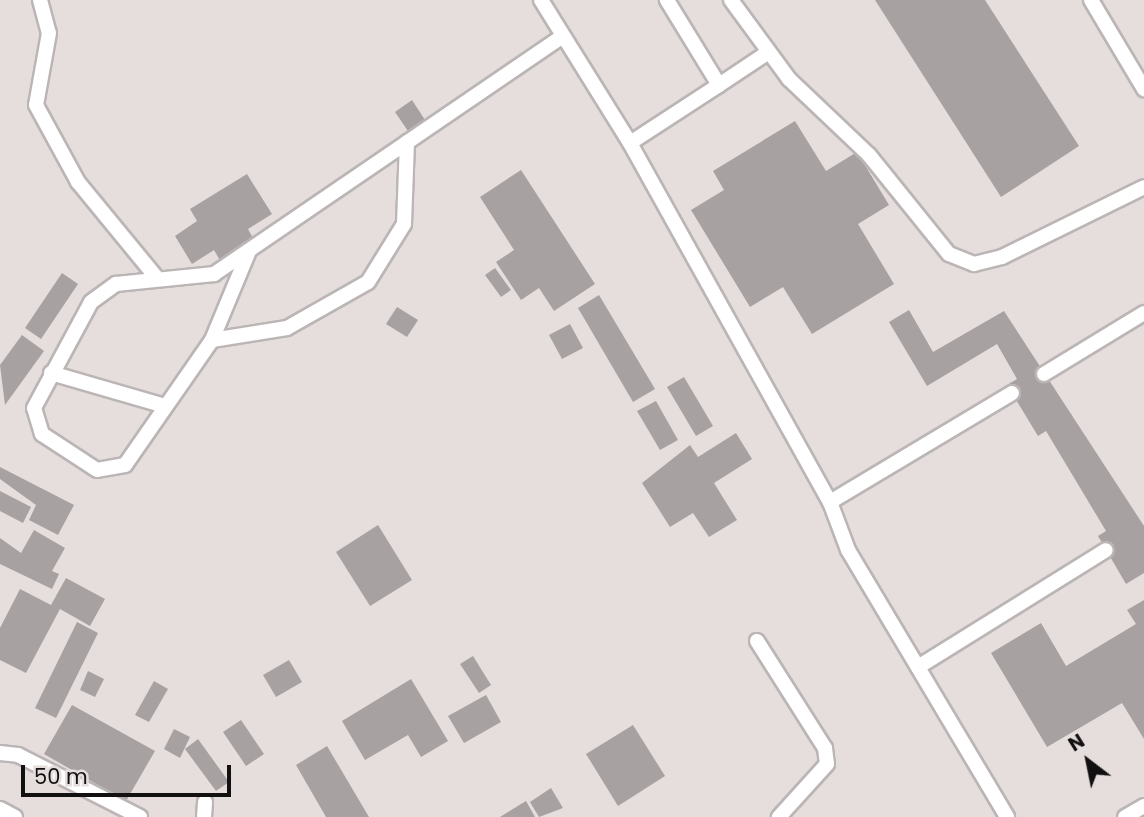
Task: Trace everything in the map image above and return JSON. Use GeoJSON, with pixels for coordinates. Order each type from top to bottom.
{"type":"FeatureCollection","features":[{"type":"Feature","properties":{"kind":"lane"},"geometry":{"type":"LineString","coordinates":[[40,0],[49,33],[36,106],[78,182],[156,277]]}},
{"type":"Feature","properties":{"kind":"lane"},"geometry":{"type":"LineString","coordinates":[[541,0],[630,143],[830,502],[848,550],[1007,817]]}},
{"type":"Feature","properties":{"kind":"lane"},"geometry":{"type":"LineString","coordinates":[[667,0],[719,85]]}},
{"type":"Feature","properties":{"kind":"lane"},"geometry":{"type":"LineString","coordinates":[[731,0],[767,53],[862,147],[949,254],[974,264],[1002,257],[1144,187]]}},
{"type":"Feature","properties":{"kind":"lane"},"geometry":{"type":"LineString","coordinates":[[1096,2],[1144,89]]}},
{"type":"Feature","properties":{"kind":"lane"},"geometry":{"type":"LineString","coordinates":[[249,251],[212,340],[162,405],[145,443],[125,465],[97,470],[42,434],[34,408],[91,302],[116,284],[156,277],[176,282],[214,274],[563,36]]}},
{"type":"Feature","properties":{"kind":"lane"},"geometry":{"type":"LineString","coordinates":[[630,143],[767,53]]}},
{"type":"Feature","properties":{"kind":"lane"},"geometry":{"type":"LineString","coordinates":[[212,340],[287,328],[368,282],[404,224],[407,142]]}},
{"type":"Feature","properties":{"kind":"lane"},"geometry":{"type":"LineString","coordinates":[[1044,374],[1144,313]]}},
{"type":"Feature","properties":{"kind":"lane"},"geometry":{"type":"LineString","coordinates":[[51,373],[162,405]]}},
{"type":"Feature","properties":{"kind":"lane"},"geometry":{"type":"LineString","coordinates":[[830,502],[1012,393]]}},
{"type":"Feature","properties":{"kind":"lane"},"geometry":{"type":"LineString","coordinates":[[918,667],[1106,550]]}},
{"type":"Feature","properties":{"kind":"lane"},"geometry":{"type":"LineString","coordinates":[[757,641],[825,748],[827,764],[779,817]]}},
{"type":"Feature","properties":{"kind":"lane"},"geometry":{"type":"LineString","coordinates":[[0,753],[19,755],[140,817]]}},
{"type":"Feature","properties":{"kind":"lane"},"geometry":{"type":"LineString","coordinates":[[1125,817],[1144,806]]}},
{"type":"Feature","properties":{"kind":"lane"},"geometry":{"type":"LineString","coordinates":[[0,809],[15,817]]}},
{"type":"Feature","properties":{"kind":"building"},"geometry":{"type":"Polygon","coordinates":[[[875,0],[985,0],[1079,146],[1001,197],[875,0]]]}},
{"type":"Feature","properties":{"kind":"building"},"geometry":{"type":"Polygon","coordinates":[[[412,100],[425,120],[408,131],[395,112],[412,100]]]}},
{"type":"Feature","properties":{"kind":"building"},"geometry":{"type":"Polygon","coordinates":[[[795,121],[826,171],[857,152],[889,205],[858,224],[894,284],[812,334],[783,287],[750,307],[691,210],[724,190],[713,171],[795,121]]]}},
{"type":"Feature","properties":{"kind":"building"},"geometry":{"type":"Polygon","coordinates":[[[521,170],[595,284],[554,311],[539,288],[521,300],[496,262],[514,250],[480,197],[521,170]]]}},
{"type":"Feature","properties":{"kind":"building"},"geometry":{"type":"Polygon","coordinates":[[[247,174],[272,214],[248,229],[255,242],[221,262],[214,250],[192,264],[175,236],[197,221],[190,209],[247,174]]]}},
{"type":"Feature","properties":{"kind":"building"},"geometry":{"type":"Polygon","coordinates":[[[495,268],[511,290],[501,297],[485,275],[495,268]]]}},
{"type":"Feature","properties":{"kind":"building"},"geometry":{"type":"Polygon","coordinates":[[[62,273],[78,284],[41,339],[25,328],[62,273]]]}},
{"type":"Feature","properties":{"kind":"building"},"geometry":{"type":"Polygon","coordinates":[[[599,295],[655,389],[633,402],[578,308],[599,295]]]}},
{"type":"Feature","properties":{"kind":"building"},"geometry":{"type":"Polygon","coordinates":[[[397,307],[418,320],[407,337],[386,324],[397,307]]]}},
{"type":"Feature","properties":{"kind":"building"},"geometry":{"type":"Polygon","coordinates":[[[909,310],[933,352],[1004,311],[1144,526],[1144,573],[1126,584],[1098,536],[1106,531],[1046,431],[1038,436],[1007,385],[1017,379],[997,344],[927,386],[889,322],[909,310]]]}},
{"type":"Feature","properties":{"kind":"building"},"geometry":{"type":"Polygon","coordinates":[[[570,324],[583,348],[562,359],[549,335],[570,324]]]}},
{"type":"Feature","properties":{"kind":"building"},"geometry":{"type":"Polygon","coordinates":[[[22,335],[44,351],[5,405],[0,365],[22,335]]]}},
{"type":"Feature","properties":{"kind":"building"},"geometry":{"type":"Polygon","coordinates":[[[684,377],[713,426],[696,436],[667,387],[684,377]]]}},
{"type":"Feature","properties":{"kind":"building"},"geometry":{"type":"Polygon","coordinates":[[[656,401],[678,440],[660,450],[637,411],[656,401]]]}},
{"type":"Feature","properties":{"kind":"building"},"geometry":{"type":"Polygon","coordinates":[[[736,433],[752,459],[714,483],[737,520],[709,537],[693,513],[670,527],[642,483],[690,445],[698,457],[736,433]]]}},
{"type":"Feature","properties":{"kind":"building"},"geometry":{"type":"Polygon","coordinates":[[[0,467],[74,505],[58,535],[29,520],[36,505],[0,479],[0,467]]]}},
{"type":"Feature","properties":{"kind":"building"},"geometry":{"type":"Polygon","coordinates":[[[0,491],[31,507],[23,523],[0,511],[0,491]]]}},
{"type":"Feature","properties":{"kind":"building"},"geometry":{"type":"Polygon","coordinates":[[[378,525],[412,580],[370,606],[336,552],[378,525]]]}},
{"type":"Feature","properties":{"kind":"building"},"geometry":{"type":"Polygon","coordinates":[[[34,530],[65,548],[52,571],[59,574],[52,589],[0,564],[0,538],[21,553],[34,530]]]}},
{"type":"Feature","properties":{"kind":"building"},"geometry":{"type":"Polygon","coordinates":[[[66,578],[105,599],[90,626],[60,609],[26,673],[0,660],[0,628],[20,589],[51,605],[66,578]]]}},
{"type":"Feature","properties":{"kind":"building"},"geometry":{"type":"Polygon","coordinates":[[[1144,600],[1144,739],[1122,703],[1047,747],[991,653],[1041,623],[1066,666],[1136,624],[1127,610],[1144,600]]]}},
{"type":"Feature","properties":{"kind":"building"},"geometry":{"type":"Polygon","coordinates":[[[77,622],[98,633],[56,718],[35,708],[77,622]]]}},
{"type":"Feature","properties":{"kind":"building"},"geometry":{"type":"Polygon","coordinates":[[[473,656],[491,685],[479,693],[460,664],[473,656]]]}},
{"type":"Feature","properties":{"kind":"building"},"geometry":{"type":"Polygon","coordinates":[[[289,660],[302,682],[276,697],[263,675],[289,660]]]}},
{"type":"Feature","properties":{"kind":"building"},"geometry":{"type":"Polygon","coordinates":[[[88,671],[104,679],[95,697],[80,690],[88,671]]]}},
{"type":"Feature","properties":{"kind":"building"},"geometry":{"type":"Polygon","coordinates":[[[411,679],[448,741],[421,757],[408,735],[365,760],[342,721],[411,679]]]}},
{"type":"Feature","properties":{"kind":"building"},"geometry":{"type":"Polygon","coordinates":[[[154,681],[168,689],[149,722],[135,715],[154,681]]]}},
{"type":"Feature","properties":{"kind":"building"},"geometry":{"type":"Polygon","coordinates":[[[486,695],[501,722],[464,743],[448,716],[486,695]]]}},
{"type":"Feature","properties":{"kind":"building"},"geometry":{"type":"Polygon","coordinates":[[[72,705],[155,751],[126,801],[44,754],[72,705]]]}},
{"type":"Feature","properties":{"kind":"building"},"geometry":{"type":"Polygon","coordinates":[[[241,720],[264,754],[246,766],[223,732],[241,720]]]}},
{"type":"Feature","properties":{"kind":"building"},"geometry":{"type":"Polygon","coordinates":[[[633,725],[665,776],[618,806],[586,754],[633,725]]]}},
{"type":"Feature","properties":{"kind":"building"},"geometry":{"type":"Polygon","coordinates":[[[174,729],[190,737],[180,758],[164,749],[174,729]]]}},
{"type":"Feature","properties":{"kind":"building"},"geometry":{"type":"Polygon","coordinates":[[[198,739],[229,782],[216,791],[185,749],[198,739]]]}},
{"type":"Feature","properties":{"kind":"building"},"geometry":{"type":"Polygon","coordinates":[[[327,746],[369,817],[326,817],[296,765],[327,746]]]}},
{"type":"Feature","properties":{"kind":"building"},"geometry":{"type":"Polygon","coordinates":[[[551,788],[563,808],[539,817],[530,802],[551,788]]]}},
{"type":"Feature","properties":{"kind":"building"},"geometry":{"type":"Polygon","coordinates":[[[526,801],[535,817],[500,817],[526,801]]]}}]}
